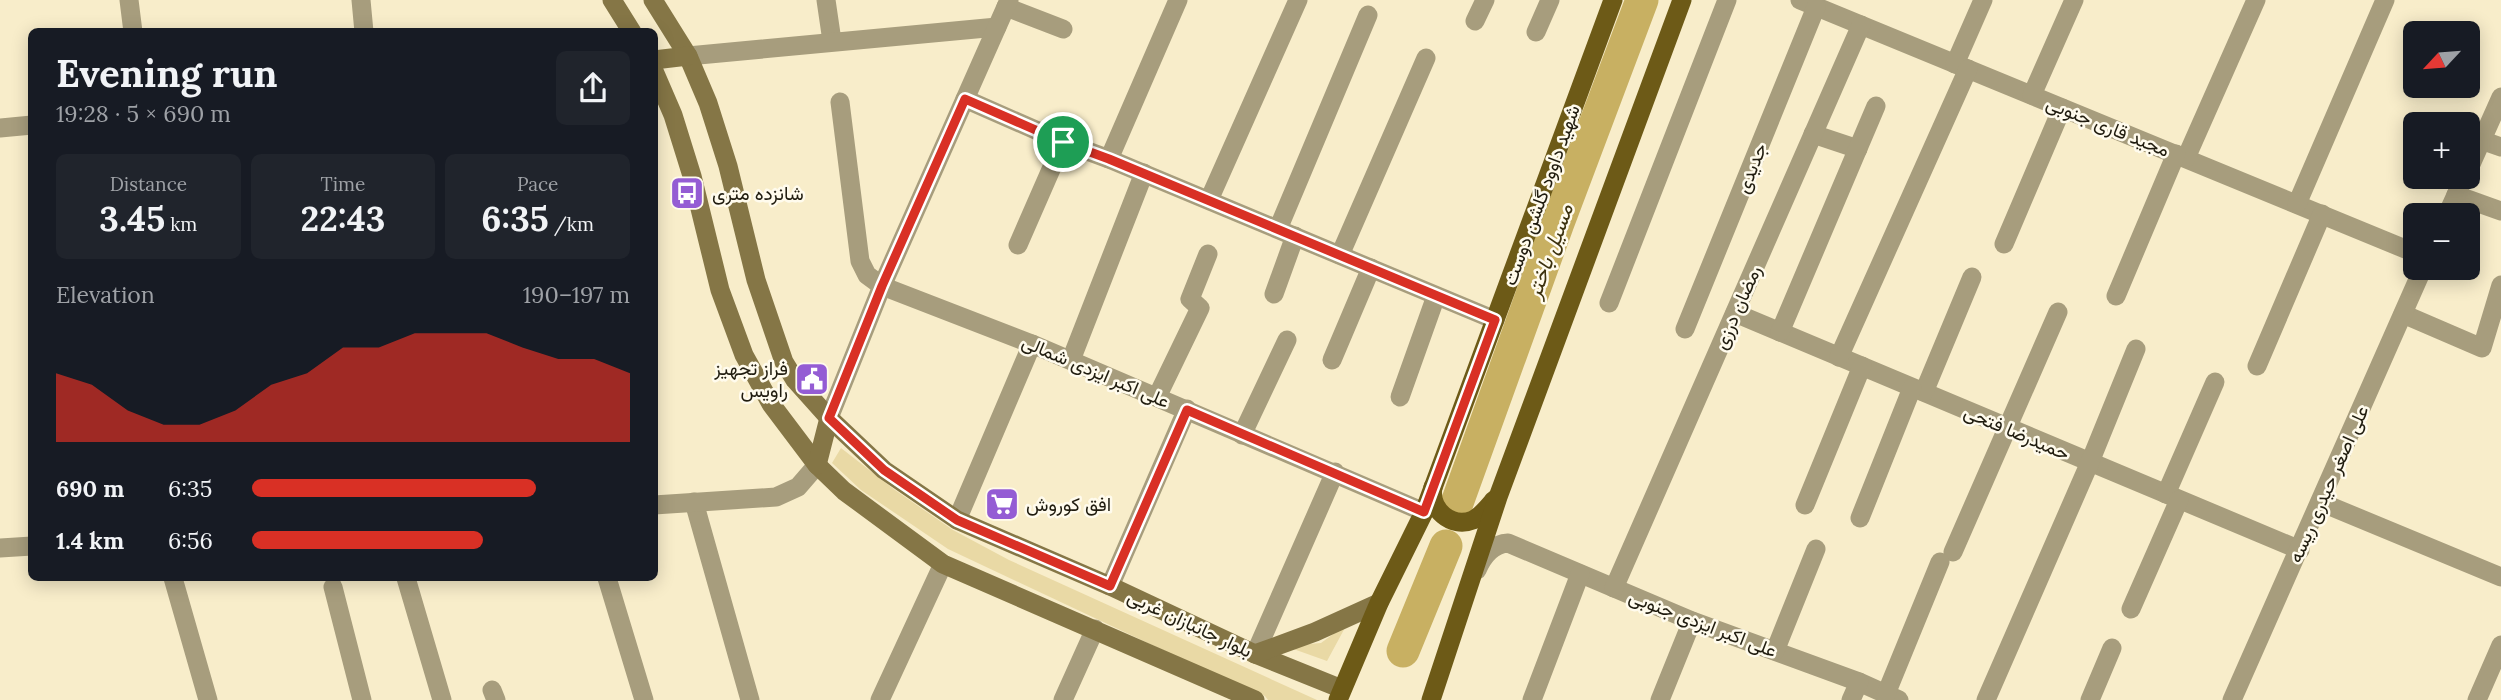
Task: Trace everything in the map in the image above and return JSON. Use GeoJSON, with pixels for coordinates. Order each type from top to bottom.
{"type":"FeatureCollection","features":[{"type":"Feature","properties":{"kind":"main road"},"geometry":{"type":"LineString","coordinates":[[612,0],[630,28]]}},
{"type":"Feature","properties":{"kind":"main road","name":"بلوار جانبازان غربی"},"geometry":{"type":"LineString","coordinates":[[653,0],[688,56],[708,103],[728,166],[756,280],[775,342],[795,380],[829,418],[884,470],[957,520],[1110,586],[1340,695]]}},
{"type":"Feature","properties":{"kind":"main road","name":"شهید داوود گلشن دوست"},"geometry":{"type":"LineString","coordinates":[[1340,695],[1379,603],[1424,512],[1613,0]]}},
{"type":"Feature","properties":{"kind":"main road"},"geometry":{"type":"LineString","coordinates":[[1431,700],[1498,497],[1682,0]]}},
{"type":"Feature","properties":{"kind":"main road"},"geometry":{"type":"LineString","coordinates":[[658,60],[688,56]]}},
{"type":"Feature","properties":{"kind":"main road"},"geometry":{"type":"LineString","coordinates":[[658,80],[673,115],[692,176],[720,290],[744,355],[771,404],[817,465],[844,491],[943,564],[1250,699]]}},
{"type":"Feature","properties":{"kind":"main road"},"geometry":{"type":"LineString","coordinates":[[817,465],[829,418]]}},
{"type":"Feature","properties":{"kind":"main road"},"geometry":{"type":"LineString","coordinates":[[1434,483],[1432,498],[1435,506],[1449,519],[1458,522],[1476,518],[1498,497]]}},
{"type":"Feature","properties":{"kind":"main road"},"geometry":{"type":"LineString","coordinates":[[1255,654],[1315,632],[1379,603]]}},
{"type":"Feature","properties":{"kind":"main road"},"geometry":{"type":"LineString","coordinates":[[1340,695],[1359,700]]}},
{"type":"Feature","properties":{"kind":"street"},"geometry":{"type":"LineString","coordinates":[[129,0],[132,28]]}},
{"type":"Feature","properties":{"kind":"street"},"geometry":{"type":"LineString","coordinates":[[361,0],[364,28]]}},
{"type":"Feature","properties":{"kind":"street"},"geometry":{"type":"LineString","coordinates":[[826,0],[832,41]]}},
{"type":"Feature","properties":{"kind":"street"},"geometry":{"type":"LineString","coordinates":[[1109,159],[1178,0]]}},
{"type":"Feature","properties":{"kind":"street"},"geometry":{"type":"LineString","coordinates":[[1209,201],[1298,0]]}},
{"type":"Feature","properties":{"kind":"street"},"geometry":{"type":"LineString","coordinates":[[1475,21],[1485,0]]}},
{"type":"Feature","properties":{"kind":"street"},"geometry":{"type":"LineString","coordinates":[[1536,33],[1550,0]]}},
{"type":"Feature","properties":{"kind":"street"},"geometry":{"type":"LineString","coordinates":[[1609,303],[1727,0]]}},
{"type":"Feature","properties":{"kind":"street"},"geometry":{"type":"LineString","coordinates":[[1839,357],[1962,66],[1983,0]]}},
{"type":"Feature","properties":{"kind":"street"},"geometry":{"type":"LineString","coordinates":[[2032,95],[2074,0]]}},
{"type":"Feature","properties":{"kind":"street"},"geometry":{"type":"LineString","coordinates":[[2116,296],[2256,0]]}},
{"type":"Feature","properties":{"kind":"street"},"geometry":{"type":"LineString","coordinates":[[2297,204],[2385,0]]}},
{"type":"Feature","properties":{"kind":"street"},"geometry":{"type":"LineString","coordinates":[[829,418],[882,286],[1008,3],[1063,29]]}},
{"type":"Feature","properties":{"kind":"street","name":"مجید قاری جنوبی"},"geometry":{"type":"LineString","coordinates":[[1817,4],[1861,25],[2403,248]]}},
{"type":"Feature","properties":{"kind":"street","name":"جدیدی"},"geometry":{"type":"LineString","coordinates":[[1685,329],[1817,4]]}},
{"type":"Feature","properties":{"kind":"street"},"geometry":{"type":"LineString","coordinates":[[1274,294],[1286,233],[1368,15]]}},
{"type":"Feature","properties":{"kind":"street","name":"رمضان درزی"},"geometry":{"type":"LineString","coordinates":[[1614,588],[1861,25]]}},
{"type":"Feature","properties":{"kind":"street"},"geometry":{"type":"LineString","coordinates":[[688,56],[997,27]]}},
{"type":"Feature","properties":{"kind":"street"},"geometry":{"type":"LineString","coordinates":[[1340,255],[1426,58]]}},
{"type":"Feature","properties":{"kind":"street"},"geometry":{"type":"LineString","coordinates":[[2501,97],[2481,140],[2501,147]]}},
{"type":"Feature","properties":{"kind":"street"},"geometry":{"type":"LineString","coordinates":[[965,99],[1495,320]]}},
{"type":"Feature","properties":{"kind":"street"},"geometry":{"type":"LineString","coordinates":[[840,102],[860,261],[867,275],[882,286]]}},
{"type":"Feature","properties":{"kind":"street"},"geometry":{"type":"LineString","coordinates":[[1780,332],[1876,106]]}},
{"type":"Feature","properties":{"kind":"street"},"geometry":{"type":"LineString","coordinates":[[2004,244],[2062,108]]}},
{"type":"Feature","properties":{"kind":"street"},"geometry":{"type":"LineString","coordinates":[[0,128],[28,125]]}},
{"type":"Feature","properties":{"kind":"street"},"geometry":{"type":"LineString","coordinates":[[1813,134],[1858,149]]}},
{"type":"Feature","properties":{"kind":"street"},"geometry":{"type":"LineString","coordinates":[[1018,246],[1063,142]]}},
{"type":"Feature","properties":{"kind":"street"},"geometry":{"type":"LineString","coordinates":[[1070,360],[1144,173]]}},
{"type":"Feature","properties":{"kind":"street"},"geometry":{"type":"LineString","coordinates":[[2452,203],[2459,189]]}},
{"type":"Feature","properties":{"kind":"street"},"geometry":{"type":"LineString","coordinates":[[2456,195],[2501,211]]}},
{"type":"Feature","properties":{"kind":"street"},"geometry":{"type":"LineString","coordinates":[[2257,366],[2322,214]]}},
{"type":"Feature","properties":{"kind":"street"},"geometry":{"type":"LineString","coordinates":[[1157,397],[1200,308],[1190,299],[1208,254]]}},
{"type":"Feature","properties":{"kind":"street"},"geometry":{"type":"LineString","coordinates":[[1332,360],[1371,268]]}},
{"type":"Feature","properties":{"kind":"street"},"geometry":{"type":"LineString","coordinates":[[1860,518],[1972,277]]}},
{"type":"Feature","properties":{"kind":"street","name":"علی اصغر حیدری ریسه"},"geometry":{"type":"LineString","coordinates":[[2232,700],[2418,280]]}},
{"type":"Feature","properties":{"kind":"street"},"geometry":{"type":"LineString","coordinates":[[2403,314],[2482,348],[2501,285]]}},
{"type":"Feature","properties":{"kind":"street","name":"علی اکبر ایزدی شمالی"},"geometry":{"type":"LineString","coordinates":[[882,286],[1032,344],[1424,512]]}},
{"type":"Feature","properties":{"kind":"street"},"geometry":{"type":"LineString","coordinates":[[1400,397],[1436,296]]}},
{"type":"Feature","properties":{"kind":"street"},"geometry":{"type":"LineString","coordinates":[[1893,697],[1947,557],[2058,312]]}},
{"type":"Feature","properties":{"kind":"street","name":"حمیدرضا فتحی"},"geometry":{"type":"LineString","coordinates":[[1735,313],[2300,550]]}},
{"type":"Feature","properties":{"kind":"street"},"geometry":{"type":"LineString","coordinates":[[1242,435],[1287,340]]}},
{"type":"Feature","properties":{"kind":"street"},"geometry":{"type":"LineString","coordinates":[[957,520],[1032,344]]}},
{"type":"Feature","properties":{"kind":"street"},"geometry":{"type":"LineString","coordinates":[[1986,700],[2090,463],[2136,349]]}},
{"type":"Feature","properties":{"kind":"street"},"geometry":{"type":"LineString","coordinates":[[1805,505],[1862,366]]}},
{"type":"Feature","properties":{"kind":"street"},"geometry":{"type":"LineString","coordinates":[[2131,609],[2215,382]]}},
{"type":"Feature","properties":{"kind":"street"},"geometry":{"type":"LineString","coordinates":[[1110,586],[1187,410]]}},
{"type":"Feature","properties":{"kind":"street"},"geometry":{"type":"LineString","coordinates":[[658,505],[776,497],[798,487],[817,465]]}},
{"type":"Feature","properties":{"kind":"street"},"geometry":{"type":"LineString","coordinates":[[1255,654],[1335,472]]}},
{"type":"Feature","properties":{"kind":"street"},"geometry":{"type":"LineString","coordinates":[[694,502],[750,700]]}},
{"type":"Feature","properties":{"kind":"street"},"geometry":{"type":"LineString","coordinates":[[2320,502],[2501,578]]}},
{"type":"Feature","properties":{"kind":"street","name":"علی اکبر ایزدی جنوبی"},"geometry":{"type":"LineString","coordinates":[[1470,587],[1482,558],[1496,546],[1508,543],[1692,621],[1775,651],[1855,691],[1893,697]]}},
{"type":"Feature","properties":{"kind":"street"},"geometry":{"type":"LineString","coordinates":[[0,548],[28,546]]}},
{"type":"Feature","properties":{"kind":"street"},"geometry":{"type":"LineString","coordinates":[[1775,651],[1816,549]]}},
{"type":"Feature","properties":{"kind":"street"},"geometry":{"type":"LineString","coordinates":[[880,700],[943,564]]}},
{"type":"Feature","properties":{"kind":"street"},"geometry":{"type":"LineString","coordinates":[[1532,700],[1580,574]]}},
{"type":"Feature","properties":{"kind":"street"},"geometry":{"type":"LineString","coordinates":[[174,581],[208,700]]}},
{"type":"Feature","properties":{"kind":"street"},"geometry":{"type":"LineString","coordinates":[[406,581],[442,700]]}},
{"type":"Feature","properties":{"kind":"street"},"geometry":{"type":"LineString","coordinates":[[608,581],[644,700]]}},
{"type":"Feature","properties":{"kind":"street"},"geometry":{"type":"LineString","coordinates":[[333,587],[362,700]]}},
{"type":"Feature","properties":{"kind":"street"},"geometry":{"type":"LineString","coordinates":[[1660,700],[1692,621]]}},
{"type":"Feature","properties":{"kind":"street"},"geometry":{"type":"LineString","coordinates":[[1063,700],[1095,629]]}},
{"type":"Feature","properties":{"kind":"street"},"geometry":{"type":"LineString","coordinates":[[2477,700],[2501,645]]}},
{"type":"Feature","properties":{"kind":"street"},"geometry":{"type":"LineString","coordinates":[[2090,700],[2112,649]]}},
{"type":"Feature","properties":{"kind":"shaded area"},"geometry":{"type":"Polygon","coordinates":[[[841,448],[953,530],[1009,560],[1317,700],[1268,700],[1265,696],[948,549],[861,490],[832,463],[841,448]]]}},
{"type":"Feature","properties":{"kind":"shaded area"},"geometry":{"type":"Polygon","coordinates":[[[1347,624],[1327,661],[1285,646],[1321,643],[1347,624]]]}},
{"type":"Feature","properties":{"kind":"waterway","name":"مسیل باختر"},"geometry":{"type":"LineString","coordinates":[[1457,503],[1642,0]]}},
{"type":"Feature","properties":{"kind":"waterway","name":"مسیل باختر"},"geometry":{"type":"LineString","coordinates":[[1403,651],[1446,546]]}},
{"type":"Feature","properties":{"kind":"place","name":"شانزده متری"},"geometry":{"type":"Point","coordinates":[687,193]}},
{"type":"Feature","properties":{"kind":"place","name":"فراز تجهیز راویس"},"geometry":{"type":"Point","coordinates":[812,379]}},
{"type":"Feature","properties":{"kind":"place","name":"افق کوروش"},"geometry":{"type":"Point","coordinates":[1002,504]}},
{"type":"Feature","properties":{"kind":"route"},"geometry":{"type":"LineString","coordinates":[[965,99],[1063,142],[1495,320],[1424,512],[1187,410],[1110,586],[957,520],[884,470],[829,418],[882,286],[965,99]]}}]}
